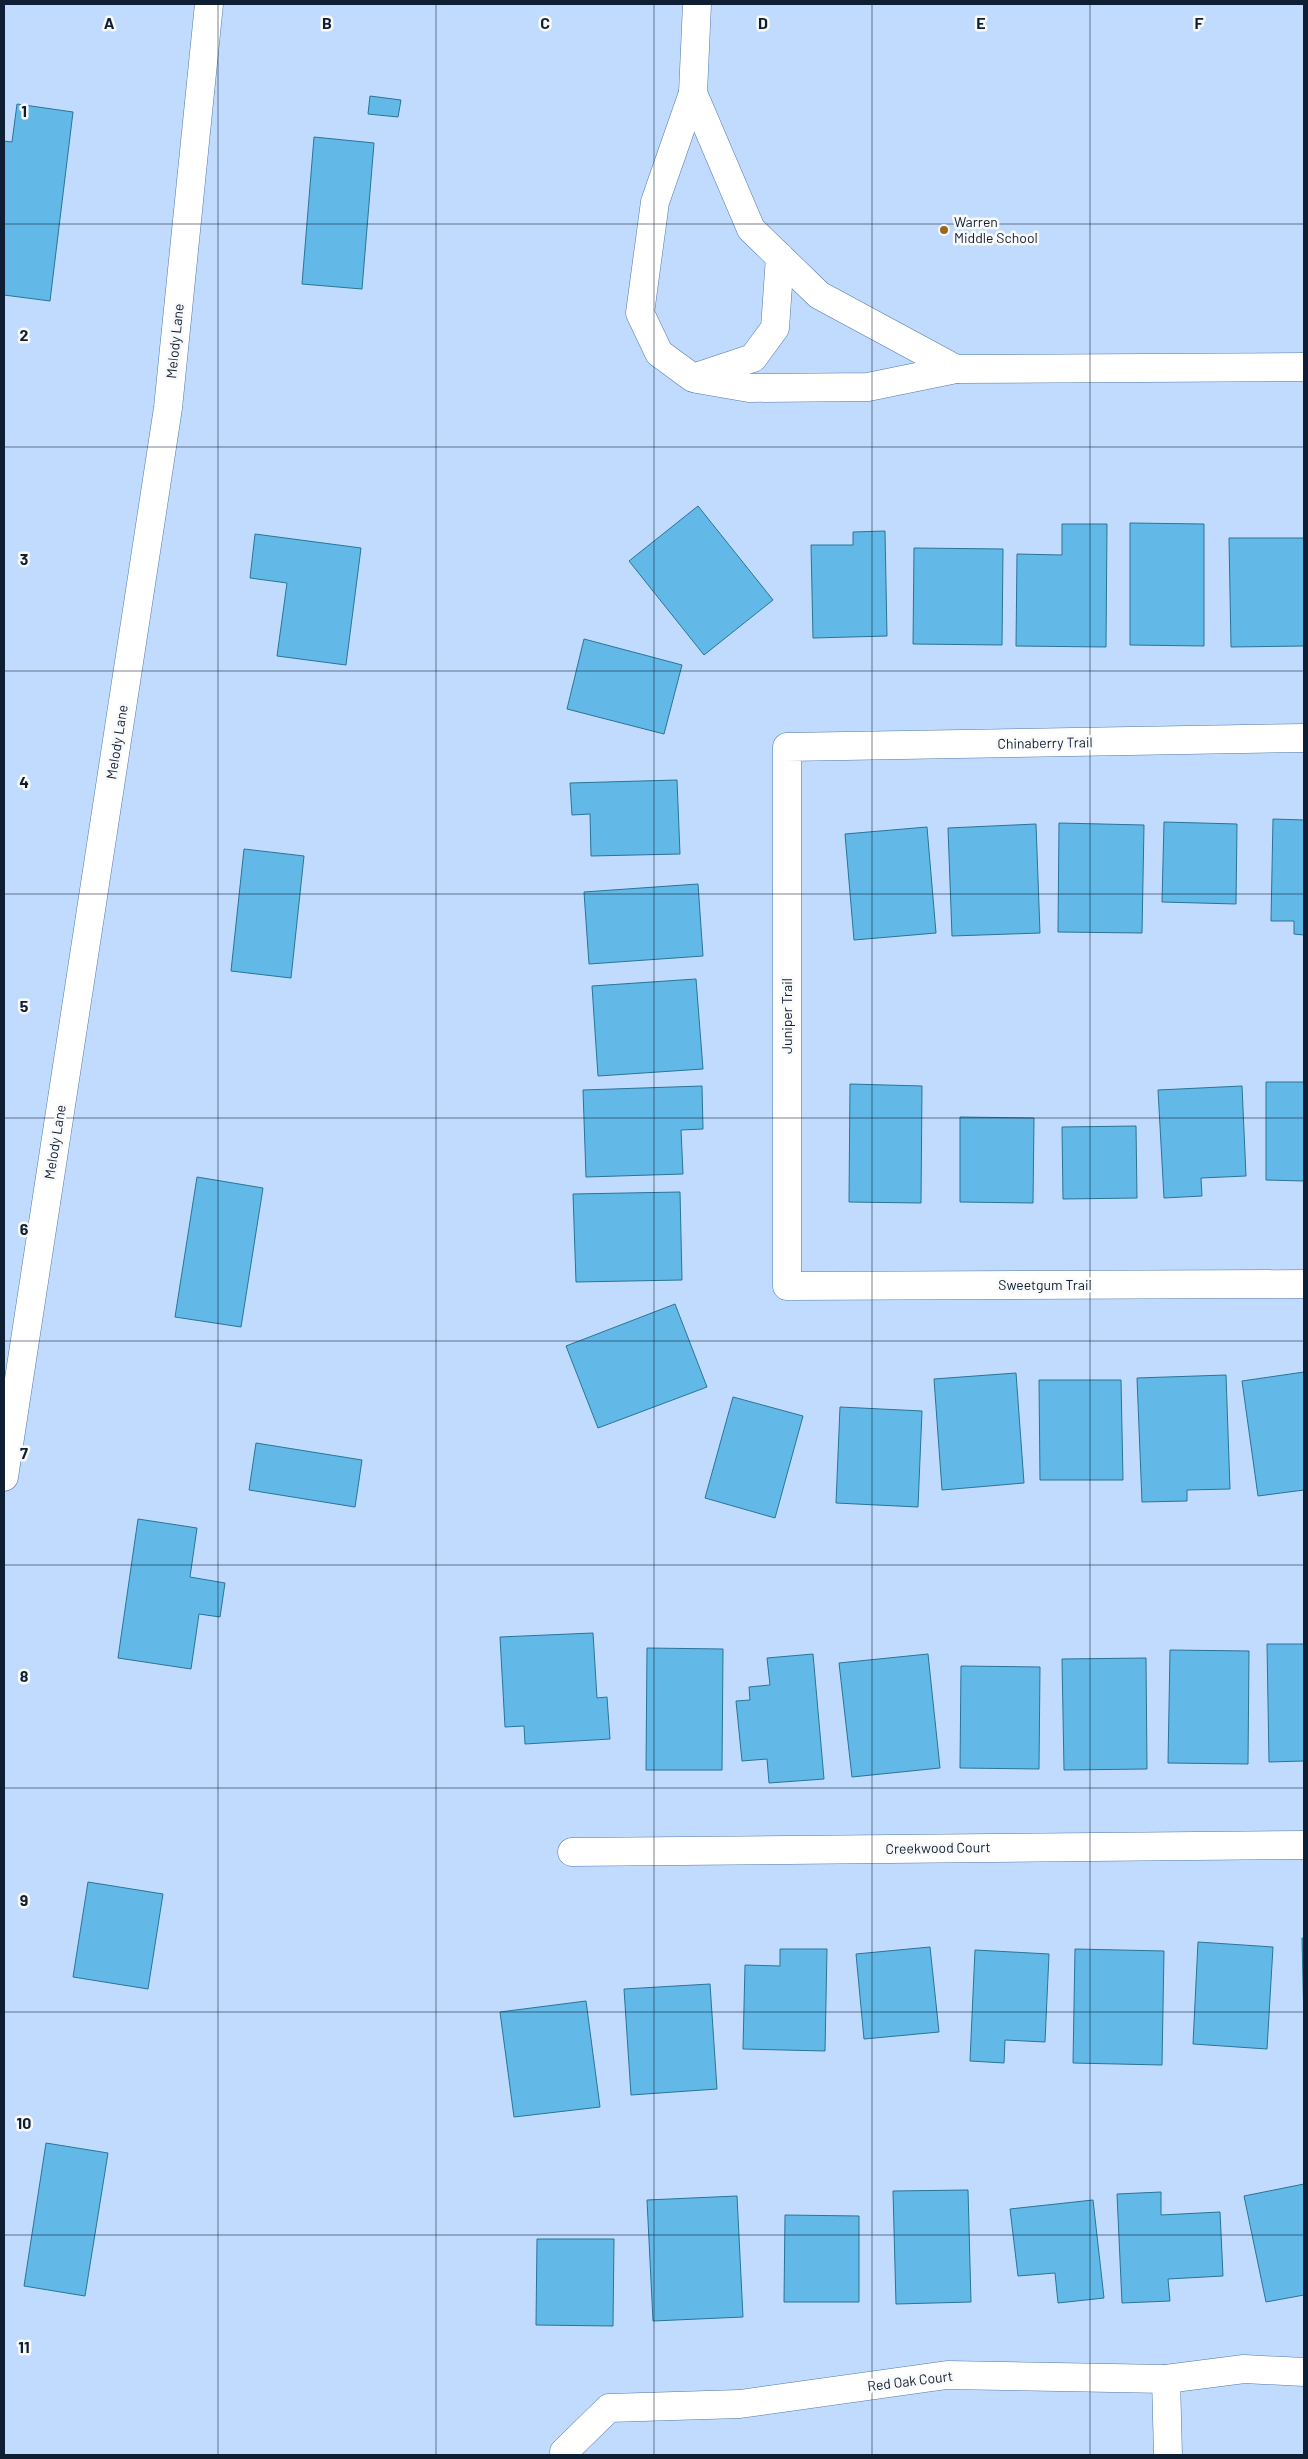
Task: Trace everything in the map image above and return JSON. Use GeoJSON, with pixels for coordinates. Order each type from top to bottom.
{"type":"FeatureCollection","features":[{"type":"Feature","properties":{"kind":"street","name":"Melody Lane"},"geometry":{"type":"LineString","coordinates":[[4,1477],[168,408],[208,4]]}},
{"type":"Feature","properties":{"kind":"street"},"geometry":{"type":"LineString","coordinates":[[697,4],[693,92],[655,202],[640,313],[659,353],[693,378],[749,388],[868,387],[956,369],[1304,367]]}},
{"type":"Feature","properties":{"kind":"street"},"geometry":{"type":"LineString","coordinates":[[693,92],[751,229],[819,295],[956,369]]}},
{"type":"Feature","properties":{"kind":"street"},"geometry":{"type":"LineString","coordinates":[[693,378],[753,358],[775,328],[780,257]]}},
{"type":"Feature","properties":{"kind":"street","name":"Chinaberry Trail"},"geometry":{"type":"LineString","coordinates":[[787,746],[1304,738]]}},
{"type":"Feature","properties":{"kind":"street","name":"Juniper Trail"},"geometry":{"type":"LineString","coordinates":[[787,746],[787,1286]]}},
{"type":"Feature","properties":{"kind":"street","name":"Sweetgum Trail"},"geometry":{"type":"LineString","coordinates":[[787,1286],[1304,1284]]}},
{"type":"Feature","properties":{"kind":"street","name":"Creekwood Court"},"geometry":{"type":"LineString","coordinates":[[572,1852],[1304,1845]]}},
{"type":"Feature","properties":{"kind":"street","name":"Red Oak Court"},"geometry":{"type":"LineString","coordinates":[[564,2452],[609,2408],[740,2404],[947,2374],[1166,2379],[1244,2368],[1304,2372]]}},
{"type":"Feature","properties":{"kind":"street"},"geometry":{"type":"LineString","coordinates":[[1166,2379],[1168,2455]]}},
{"type":"Feature","properties":{"kind":"building"},"geometry":{"type":"Polygon","coordinates":[[[370,96],[401,100],[398,117],[368,114],[370,96]]]}},
{"type":"Feature","properties":{"kind":"building"},"geometry":{"type":"Polygon","coordinates":[[[17,104],[73,112],[50,301],[4,295],[4,141],[12,142],[17,104]]]}},
{"type":"Feature","properties":{"kind":"building"},"geometry":{"type":"Polygon","coordinates":[[[314,137],[374,143],[362,289],[302,284],[314,137]]]}},
{"type":"Feature","properties":{"kind":"building"},"geometry":{"type":"Polygon","coordinates":[[[698,506],[773,600],[704,655],[629,561],[698,506]]]}},
{"type":"Feature","properties":{"kind":"building"},"geometry":{"type":"Polygon","coordinates":[[[1130,523],[1204,524],[1204,646],[1130,645],[1130,523]]]}},
{"type":"Feature","properties":{"kind":"building"},"geometry":{"type":"Polygon","coordinates":[[[1062,524],[1107,524],[1106,647],[1016,646],[1017,554],[1062,555],[1062,524]]]}},
{"type":"Feature","properties":{"kind":"building"},"geometry":{"type":"Polygon","coordinates":[[[885,531],[887,636],[813,638],[811,545],[853,545],[853,532],[885,531]]]}},
{"type":"Feature","properties":{"kind":"building"},"geometry":{"type":"Polygon","coordinates":[[[255,534],[361,548],[346,665],[277,656],[287,583],[250,578],[255,534]]]}},
{"type":"Feature","properties":{"kind":"building"},"geometry":{"type":"Polygon","coordinates":[[[1229,538],[1304,538],[1304,646],[1231,647],[1229,538]]]}},
{"type":"Feature","properties":{"kind":"building"},"geometry":{"type":"Polygon","coordinates":[[[914,548],[1003,549],[1002,645],[913,644],[914,548]]]}},
{"type":"Feature","properties":{"kind":"building"},"geometry":{"type":"Polygon","coordinates":[[[584,639],[682,665],[664,734],[567,709],[584,639]]]}},
{"type":"Feature","properties":{"kind":"building"},"geometry":{"type":"Polygon","coordinates":[[[677,780],[680,854],[591,856],[590,814],[572,815],[570,783],[677,780]]]}},
{"type":"Feature","properties":{"kind":"building"},"geometry":{"type":"Polygon","coordinates":[[[1273,819],[1304,820],[1304,935],[1294,934],[1294,921],[1271,921],[1273,819]]]}},
{"type":"Feature","properties":{"kind":"building"},"geometry":{"type":"Polygon","coordinates":[[[1164,822],[1237,824],[1236,904],[1162,902],[1164,822]]]}},
{"type":"Feature","properties":{"kind":"building"},"geometry":{"type":"Polygon","coordinates":[[[1059,823],[1144,825],[1142,933],[1058,932],[1059,823]]]}},
{"type":"Feature","properties":{"kind":"building"},"geometry":{"type":"Polygon","coordinates":[[[1036,824],[1040,933],[952,936],[948,828],[1036,824]]]}},
{"type":"Feature","properties":{"kind":"building"},"geometry":{"type":"Polygon","coordinates":[[[927,827],[936,933],[854,940],[845,834],[927,827]]]}},
{"type":"Feature","properties":{"kind":"building"},"geometry":{"type":"Polygon","coordinates":[[[244,849],[304,856],[291,978],[231,971],[244,849]]]}},
{"type":"Feature","properties":{"kind":"building"},"geometry":{"type":"Polygon","coordinates":[[[698,884],[703,956],[589,964],[584,892],[698,884]]]}},
{"type":"Feature","properties":{"kind":"building"},"geometry":{"type":"Polygon","coordinates":[[[696,979],[703,1069],[598,1076],[592,986],[696,979]]]}},
{"type":"Feature","properties":{"kind":"building"},"geometry":{"type":"Polygon","coordinates":[[[1266,1082],[1304,1082],[1304,1181],[1266,1180],[1266,1082]]]}},
{"type":"Feature","properties":{"kind":"building"},"geometry":{"type":"Polygon","coordinates":[[[850,1084],[922,1086],[921,1203],[849,1202],[850,1084]]]}},
{"type":"Feature","properties":{"kind":"building"},"geometry":{"type":"Polygon","coordinates":[[[702,1086],[703,1129],[681,1130],[683,1174],[586,1177],[583,1090],[702,1086]]]}},
{"type":"Feature","properties":{"kind":"building"},"geometry":{"type":"Polygon","coordinates":[[[1242,1086],[1246,1176],[1201,1178],[1202,1196],[1164,1198],[1158,1090],[1242,1086]]]}},
{"type":"Feature","properties":{"kind":"building"},"geometry":{"type":"Polygon","coordinates":[[[960,1117],[1034,1118],[1033,1203],[960,1202],[960,1117]]]}},
{"type":"Feature","properties":{"kind":"building"},"geometry":{"type":"Polygon","coordinates":[[[1136,1126],[1137,1198],[1063,1199],[1062,1127],[1136,1126]]]}},
{"type":"Feature","properties":{"kind":"building"},"geometry":{"type":"Polygon","coordinates":[[[197,1177],[263,1188],[241,1327],[175,1317],[197,1177]]]}},
{"type":"Feature","properties":{"kind":"building"},"geometry":{"type":"Polygon","coordinates":[[[680,1192],[682,1280],[576,1282],[573,1194],[680,1192]]]}},
{"type":"Feature","properties":{"kind":"building"},"geometry":{"type":"Polygon","coordinates":[[[675,1304],[707,1387],[598,1428],[566,1346],[675,1304]]]}},
{"type":"Feature","properties":{"kind":"building"},"geometry":{"type":"Polygon","coordinates":[[[1304,1372],[1304,1490],[1258,1496],[1242,1381],[1304,1372]]]}},
{"type":"Feature","properties":{"kind":"building"},"geometry":{"type":"Polygon","coordinates":[[[1016,1373],[1024,1483],[942,1490],[934,1379],[1016,1373]]]}},
{"type":"Feature","properties":{"kind":"building"},"geometry":{"type":"Polygon","coordinates":[[[1226,1375],[1230,1489],[1187,1490],[1187,1501],[1142,1502],[1137,1378],[1226,1375]]]}},
{"type":"Feature","properties":{"kind":"building"},"geometry":{"type":"Polygon","coordinates":[[[1039,1380],[1121,1380],[1123,1480],[1040,1480],[1039,1380]]]}},
{"type":"Feature","properties":{"kind":"building"},"geometry":{"type":"Polygon","coordinates":[[[733,1397],[803,1416],[775,1518],[705,1498],[733,1397]]]}},
{"type":"Feature","properties":{"kind":"building"},"geometry":{"type":"Polygon","coordinates":[[[840,1407],[922,1411],[918,1507],[836,1503],[840,1407]]]}},
{"type":"Feature","properties":{"kind":"building"},"geometry":{"type":"Polygon","coordinates":[[[256,1443],[362,1460],[355,1507],[249,1490],[256,1443]]]}},
{"type":"Feature","properties":{"kind":"building"},"geometry":{"type":"Polygon","coordinates":[[[138,1519],[197,1528],[190,1577],[225,1583],[220,1617],[199,1614],[191,1669],[118,1658],[138,1519]]]}},
{"type":"Feature","properties":{"kind":"building"},"geometry":{"type":"Polygon","coordinates":[[[593,1633],[597,1698],[607,1697],[610,1739],[525,1744],[524,1726],[505,1727],[500,1637],[593,1633]]]}},
{"type":"Feature","properties":{"kind":"building"},"geometry":{"type":"Polygon","coordinates":[[[1267,1644],[1304,1644],[1304,1761],[1269,1762],[1267,1644]]]}},
{"type":"Feature","properties":{"kind":"building"},"geometry":{"type":"Polygon","coordinates":[[[647,1648],[723,1649],[722,1770],[646,1770],[647,1648]]]}},
{"type":"Feature","properties":{"kind":"building"},"geometry":{"type":"Polygon","coordinates":[[[1170,1650],[1249,1651],[1248,1764],[1168,1763],[1170,1650]]]}},
{"type":"Feature","properties":{"kind":"building"},"geometry":{"type":"Polygon","coordinates":[[[813,1654],[824,1779],[769,1783],[767,1759],[742,1761],[736,1701],[750,1700],[749,1687],[770,1685],[767,1658],[813,1654]]]}},
{"type":"Feature","properties":{"kind":"building"},"geometry":{"type":"Polygon","coordinates":[[[928,1654],[940,1768],[852,1777],[839,1663],[928,1654]]]}},
{"type":"Feature","properties":{"kind":"building"},"geometry":{"type":"Polygon","coordinates":[[[1146,1658],[1147,1769],[1064,1770],[1062,1659],[1146,1658]]]}},
{"type":"Feature","properties":{"kind":"building"},"geometry":{"type":"Polygon","coordinates":[[[961,1666],[1040,1667],[1039,1769],[960,1768],[961,1666]]]}},
{"type":"Feature","properties":{"kind":"building"},"geometry":{"type":"Polygon","coordinates":[[[88,1882],[163,1894],[148,1989],[73,1977],[88,1882]]]}},
{"type":"Feature","properties":{"kind":"building"},"geometry":{"type":"Polygon","coordinates":[[[1302,1938],[1304,1938],[1304,2023],[1302,1938]]]}},
{"type":"Feature","properties":{"kind":"building"},"geometry":{"type":"Polygon","coordinates":[[[1198,1942],[1273,1947],[1267,2049],[1193,2044],[1198,1942]]]}},
{"type":"Feature","properties":{"kind":"building"},"geometry":{"type":"Polygon","coordinates":[[[930,1947],[939,2032],[864,2039],[856,1954],[930,1947]]]}},
{"type":"Feature","properties":{"kind":"building"},"geometry":{"type":"Polygon","coordinates":[[[780,1949],[827,1949],[825,2051],[743,2049],[745,1965],[780,1966],[780,1949]]]}},
{"type":"Feature","properties":{"kind":"building"},"geometry":{"type":"Polygon","coordinates":[[[1075,1949],[1164,1951],[1162,2065],[1073,2063],[1075,1949]]]}},
{"type":"Feature","properties":{"kind":"building"},"geometry":{"type":"Polygon","coordinates":[[[975,1950],[1049,1954],[1045,2042],[1005,2040],[1004,2063],[970,2061],[975,1950]]]}},
{"type":"Feature","properties":{"kind":"building"},"geometry":{"type":"Polygon","coordinates":[[[710,1984],[717,2089],[631,2095],[624,1989],[710,1984]]]}},
{"type":"Feature","properties":{"kind":"building"},"geometry":{"type":"Polygon","coordinates":[[[586,2001],[600,2107],[514,2117],[500,2012],[586,2001]]]}},
{"type":"Feature","properties":{"kind":"building"},"geometry":{"type":"Polygon","coordinates":[[[46,2143],[108,2153],[85,2296],[24,2286],[46,2143]]]}},
{"type":"Feature","properties":{"kind":"building"},"geometry":{"type":"Polygon","coordinates":[[[1304,2184],[1304,2295],[1266,2302],[1244,2196],[1304,2184]]]}},
{"type":"Feature","properties":{"kind":"building"},"geometry":{"type":"Polygon","coordinates":[[[968,2190],[971,2302],[896,2304],[893,2191],[968,2190]]]}},
{"type":"Feature","properties":{"kind":"building"},"geometry":{"type":"Polygon","coordinates":[[[1161,2192],[1161,2215],[1220,2212],[1223,2276],[1168,2279],[1170,2301],[1122,2303],[1117,2194],[1161,2192]]]}},
{"type":"Feature","properties":{"kind":"building"},"geometry":{"type":"Polygon","coordinates":[[[737,2196],[743,2317],[653,2321],[647,2200],[737,2196]]]}},
{"type":"Feature","properties":{"kind":"building"},"geometry":{"type":"Polygon","coordinates":[[[1093,2200],[1104,2298],[1058,2303],[1055,2273],[1018,2276],[1010,2209],[1093,2200]]]}},
{"type":"Feature","properties":{"kind":"building"},"geometry":{"type":"Polygon","coordinates":[[[785,2215],[859,2216],[859,2302],[784,2302],[785,2215]]]}},
{"type":"Feature","properties":{"kind":"building"},"geometry":{"type":"Polygon","coordinates":[[[537,2239],[614,2239],[613,2326],[536,2325],[537,2239]]]}},
{"type":"Feature","properties":{"kind":"place","name":"Warren Middle School"},"geometry":{"type":"Point","coordinates":[944,230]}}]}
